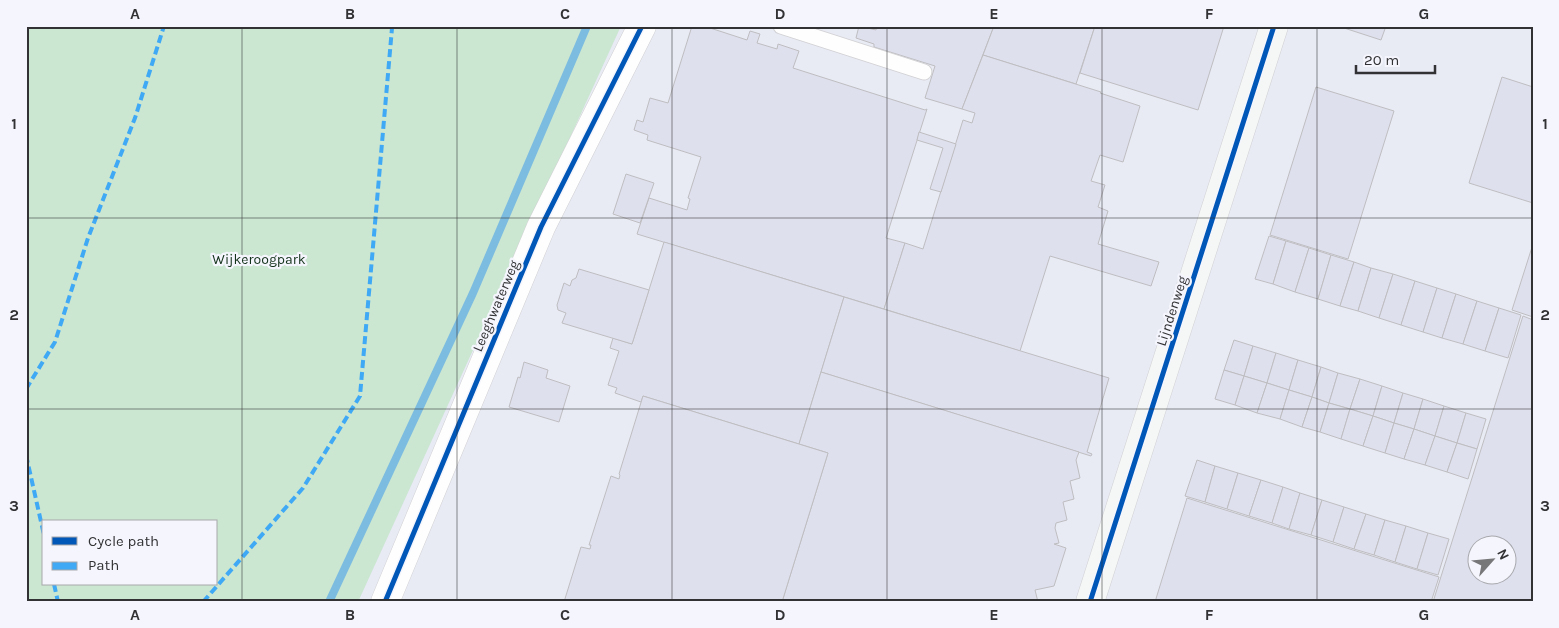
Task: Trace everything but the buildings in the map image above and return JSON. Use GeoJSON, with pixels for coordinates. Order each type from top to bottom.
{"type":"FeatureCollection","features":[{"type":"Feature","properties":{"kind":"street","name":"Leeghwaterweg"},"geometry":{"type":"LineString","coordinates":[[385,602],[541,227],[642,26]]}},
{"type":"Feature","properties":{"kind":"street","name":"Lijndenweg"},"geometry":{"type":"LineString","coordinates":[[1090,602],[1274,26]]}},
{"type":"Feature","properties":{"kind":"lane"},"geometry":{"type":"LineString","coordinates":[[781,26],[924,72]]}},
{"type":"Feature","properties":{"kind":"shaded area"},"geometry":{"type":"Polygon","coordinates":[[[518,26],[1533,26],[1533,602],[265,602],[518,26]]]}},
{"type":"Feature","properties":{"kind":"green space","name":"Wijkeroogpark"},"geometry":{"type":"Polygon","coordinates":[[[26,26],[621,26],[358,602],[26,602],[26,26]]]}},
{"type":"Feature","properties":{"kind":"waterway"},"geometry":{"type":"LineString","coordinates":[[329,602],[473,293],[587,26]]}},
{"type":"Feature","properties":{"kind":"marked path"},"geometry":{"type":"LineString","coordinates":[[26,389],[55,342],[88,238],[135,118],[164,26]]}},
{"type":"Feature","properties":{"kind":"marked path"},"geometry":{"type":"LineString","coordinates":[[218,585],[303,488],[360,396],[392,28]]}},
{"type":"Feature","properties":{"kind":"marked path"},"geometry":{"type":"LineString","coordinates":[[26,455],[42,526]]}},
{"type":"Feature","properties":{"kind":"marked path"},"geometry":{"type":"LineString","coordinates":[[54,586],[58,602]]}},
{"type":"Feature","properties":{"kind":"marked path"},"geometry":{"type":"LineString","coordinates":[[203,602],[217,586]]}},
{"type":"Feature","properties":{"kind":"cycle path"},"geometry":{"type":"LineString","coordinates":[[385,602],[541,227],[642,26]]}},
{"type":"Feature","properties":{"kind":"cycle path"},"geometry":{"type":"LineString","coordinates":[[1090,602],[1274,26]]}}]}
